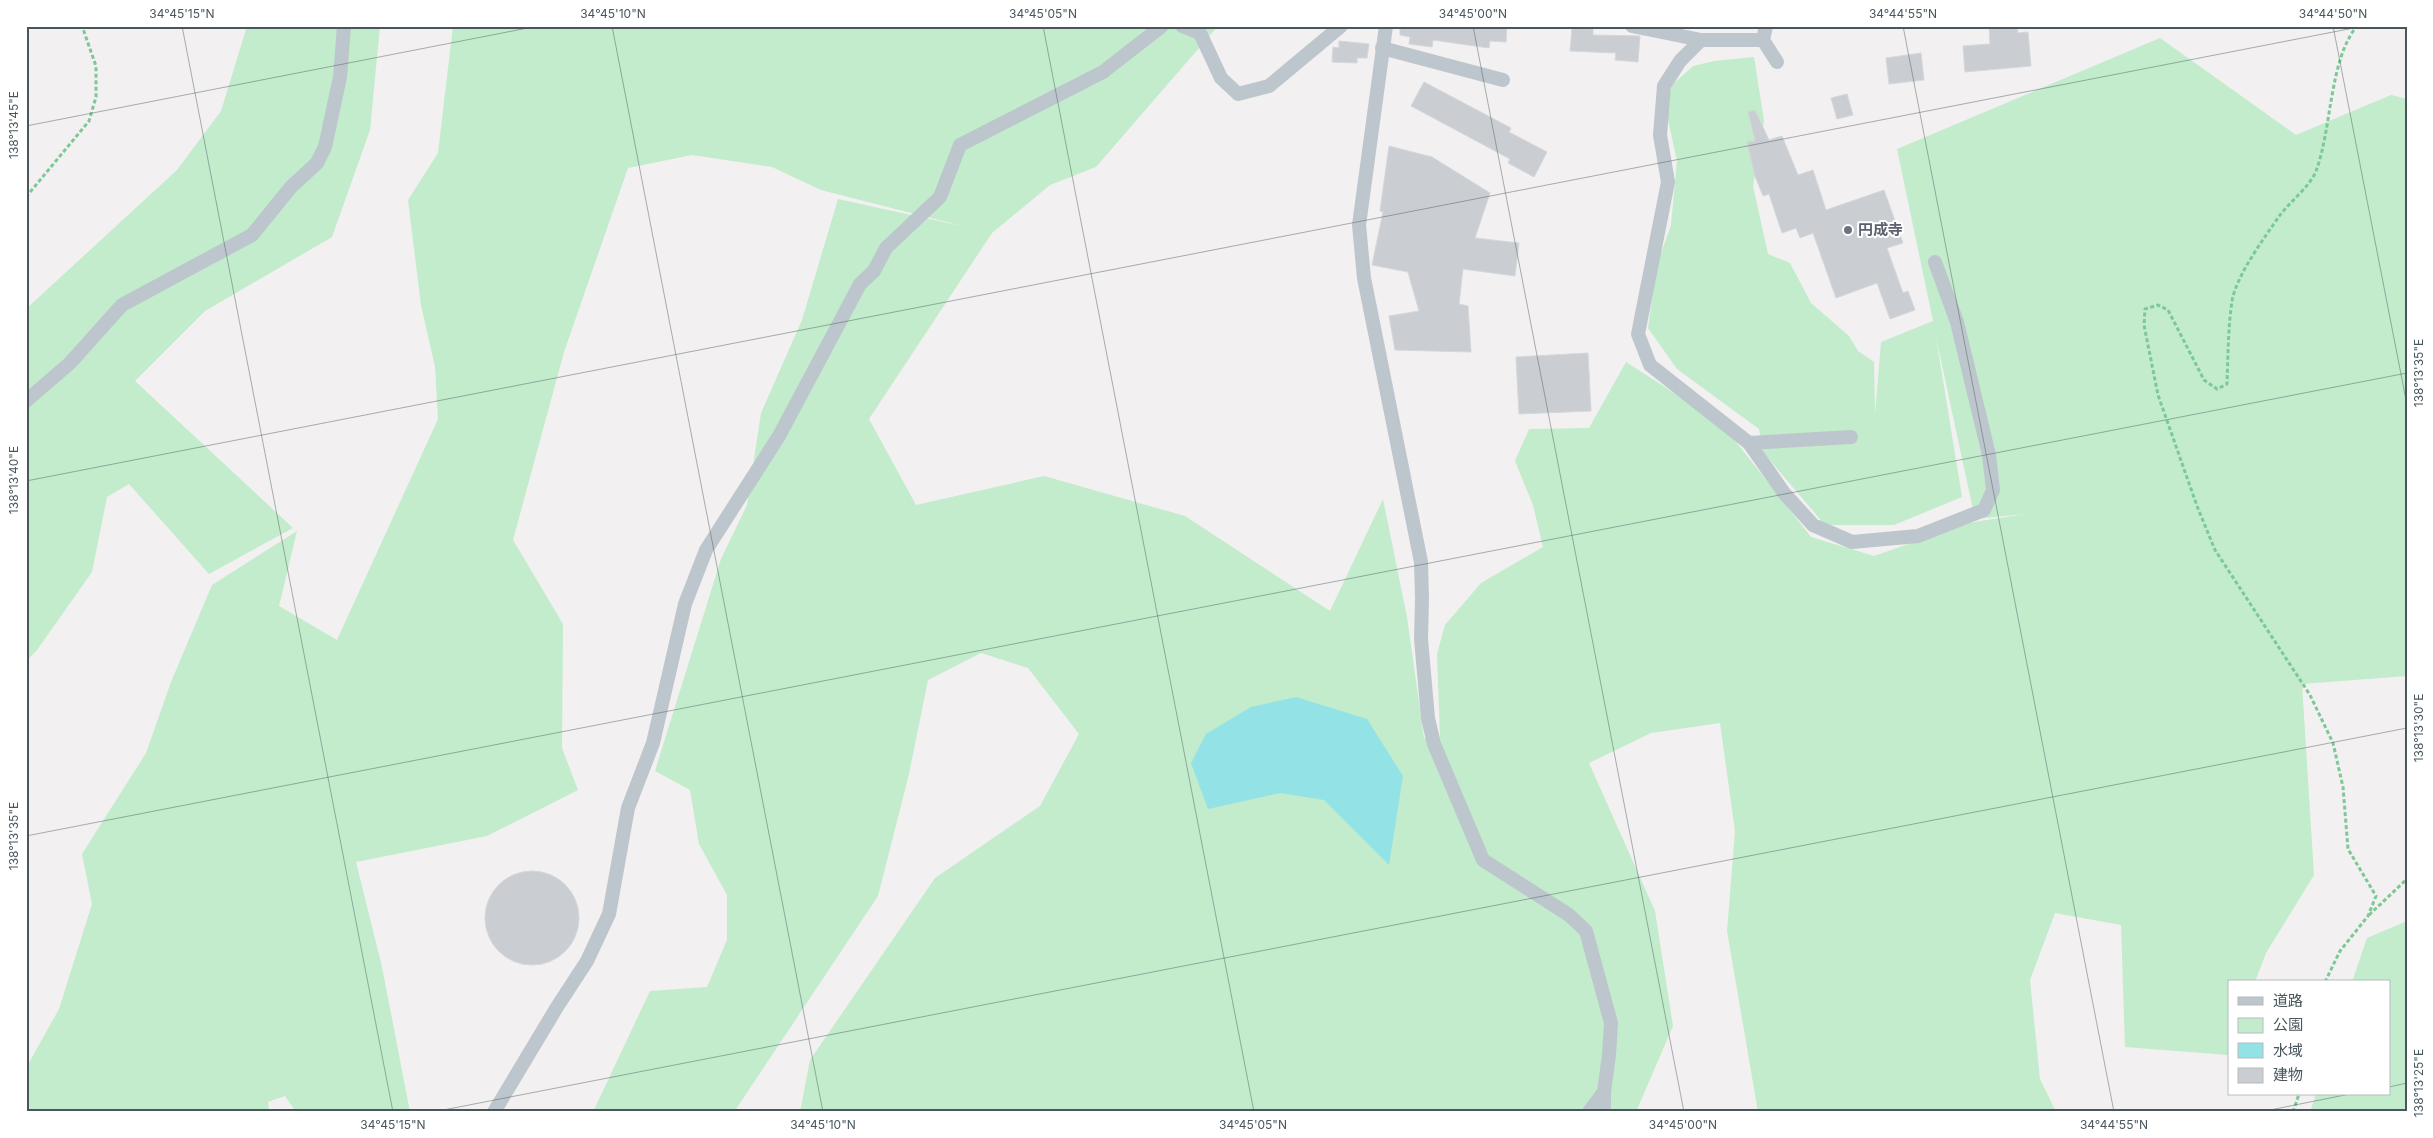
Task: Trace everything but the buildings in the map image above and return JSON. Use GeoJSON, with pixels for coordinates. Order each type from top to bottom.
{"type":"FeatureCollection","features":[{"type":"Feature","properties":{"kind":"street"},"geometry":{"type":"LineString","coordinates":[[26,401],[70,363],[122,305],[252,235],[291,187],[317,163],[325,147],[340,77],[344,26]]}},
{"type":"Feature","properties":{"kind":"street"},"geometry":{"type":"LineString","coordinates":[[494,1112],[587,961],[609,914],[628,808],[653,743],[685,604],[706,550],[779,436],[860,284],[874,271],[886,248],[940,198],[960,145],[1103,72],[1162,26]]}},
{"type":"Feature","properties":{"kind":"street"},"geometry":{"type":"LineString","coordinates":[[1182,26],[1200,33],[1221,78],[1238,94],[1269,86],[1341,26]]}},
{"type":"Feature","properties":{"kind":"street"},"geometry":{"type":"LineString","coordinates":[[1386,26],[1359,225],[1364,278],[1421,562],[1420,639],[1428,718],[1434,744],[1483,860],[1569,915],[1586,931],[1611,1023],[1610,1055],[1604,1092],[1604,1112]]}},
{"type":"Feature","properties":{"kind":"street"},"geometry":{"type":"LineString","coordinates":[[1632,26],[1701,40],[1764,33],[1777,62]]}},
{"type":"Feature","properties":{"kind":"street"},"geometry":{"type":"LineString","coordinates":[[1701,40],[1680,61],[1664,86],[1660,135],[1668,182],[1638,334],[1650,365],[1750,443],[1784,493],[1812,525],[1852,542],[1918,536],[1984,510],[1994,490],[1989,456],[1957,322],[1934,262]]}},
{"type":"Feature","properties":{"kind":"street"},"geometry":{"type":"LineString","coordinates":[[1382,48],[1503,80]]}},
{"type":"Feature","properties":{"kind":"street"},"geometry":{"type":"LineString","coordinates":[[1750,443],[1851,437]]}},
{"type":"Feature","properties":{"kind":"street"},"geometry":{"type":"LineString","coordinates":[[1589,1112],[1604,1092]]}},
{"type":"Feature","properties":{"kind":"path"},"geometry":{"type":"LineString","coordinates":[[26,197],[89,120],[96,97],[96,66],[82,26]]}},
{"type":"Feature","properties":{"kind":"path"},"geometry":{"type":"LineString","coordinates":[[2357,26],[2349,36],[2333,89],[2324,147],[2316,174],[2286,207],[2251,257],[2233,299],[2227,384],[2216,388],[2204,380],[2168,310],[2158,305],[2145,309],[2144,325],[2158,395],[2214,550],[2310,695],[2333,743],[2343,787],[2348,849],[2376,896],[2368,916]]}},
{"type":"Feature","properties":{"kind":"path"},"geometry":{"type":"LineString","coordinates":[[2326,980],[2340,951],[2368,916],[2407,879]]}},
{"type":"Feature","properties":{"kind":"path"},"geometry":{"type":"LineString","coordinates":[[2293,1112],[2298,1096]]}},
{"type":"Feature","properties":{"kind":"green space"},"geometry":{"type":"Polygon","coordinates":[[[247,26],[380,26],[370,130],[332,237],[205,311],[135,381],[293,528],[209,574],[129,484],[107,497],[92,572],[37,650],[26,661],[26,309],[177,170],[221,111],[247,26]]]}},
{"type":"Feature","properties":{"kind":"green space"},"geometry":{"type":"Polygon","coordinates":[[[453,26],[1218,26],[1096,167],[1050,185],[992,233],[869,419],[916,505],[1044,476],[1185,516],[1330,611],[1383,499],[1407,617],[1424,738],[1440,737],[1437,654],[1445,625],[1481,583],[1543,547],[1533,505],[1515,461],[1529,429],[1589,428],[1626,362],[1722,424],[1811,537],[1874,556],[1968,523],[2025,514],[1975,519],[1936,337],[1962,497],[1894,525],[1825,525],[1763,452],[1759,429],[1677,369],[1648,328],[1657,265],[1671,225],[1677,161],[1665,106],[1673,84],[1693,66],[1714,61],[1754,57],[1764,121],[1753,186],[1768,254],[1790,263],[1811,303],[1849,336],[1858,351],[1874,362],[1875,415],[1881,342],[1933,321],[1897,149],[2160,38],[2296,135],[2391,95],[2407,99],[2407,676],[2302,684],[2314,875],[2266,953],[2256,980],[2228,980],[2228,1055],[2125,1047],[2121,925],[2055,913],[2030,980],[2040,1079],[2056,1112],[1758,1112],[1727,931],[1735,831],[1720,723],[1651,733],[1589,763],[1655,911],[1673,1026],[1636,1112],[800,1112],[810,1060],[935,878],[1040,806],[1079,734],[1028,668],[981,653],[928,680],[909,774],[878,896],[734,1112],[593,1112],[650,991],[707,987],[727,940],[727,895],[699,844],[690,790],[655,771],[721,559],[747,505],[761,413],[802,320],[838,199],[966,227],[821,190],[772,167],[692,155],[628,168],[564,352],[513,540],[563,624],[562,748],[578,790],[487,836],[356,862],[382,967],[410,1112],[296,1112],[285,1096],[268,1102],[269,1112],[26,1112],[26,1068],[59,1009],[92,904],[82,854],[146,753],[171,682],[212,585],[297,531],[279,606],[337,640],[438,419],[435,367],[421,305],[408,200],[438,153],[453,26]]]}},
{"type":"Feature","properties":{"kind":"green space"},"geometry":{"type":"Polygon","coordinates":[[[2407,921],[2407,1112],[2310,1112],[2315,1096],[2390,1096],[2390,980],[2353,980],[2367,938],[2407,921]]]}},
{"type":"Feature","properties":{"kind":"water"},"geometry":{"type":"Polygon","coordinates":[[[1296,697],[1367,719],[1403,776],[1389,865],[1324,800],[1280,793],[1208,809],[1191,763],[1206,734],[1251,707],[1296,697]]]}},
{"type":"Feature","properties":{"kind":"place","name":"円成寺"},"geometry":{"type":"Point","coordinates":[1848,230]}}]}
